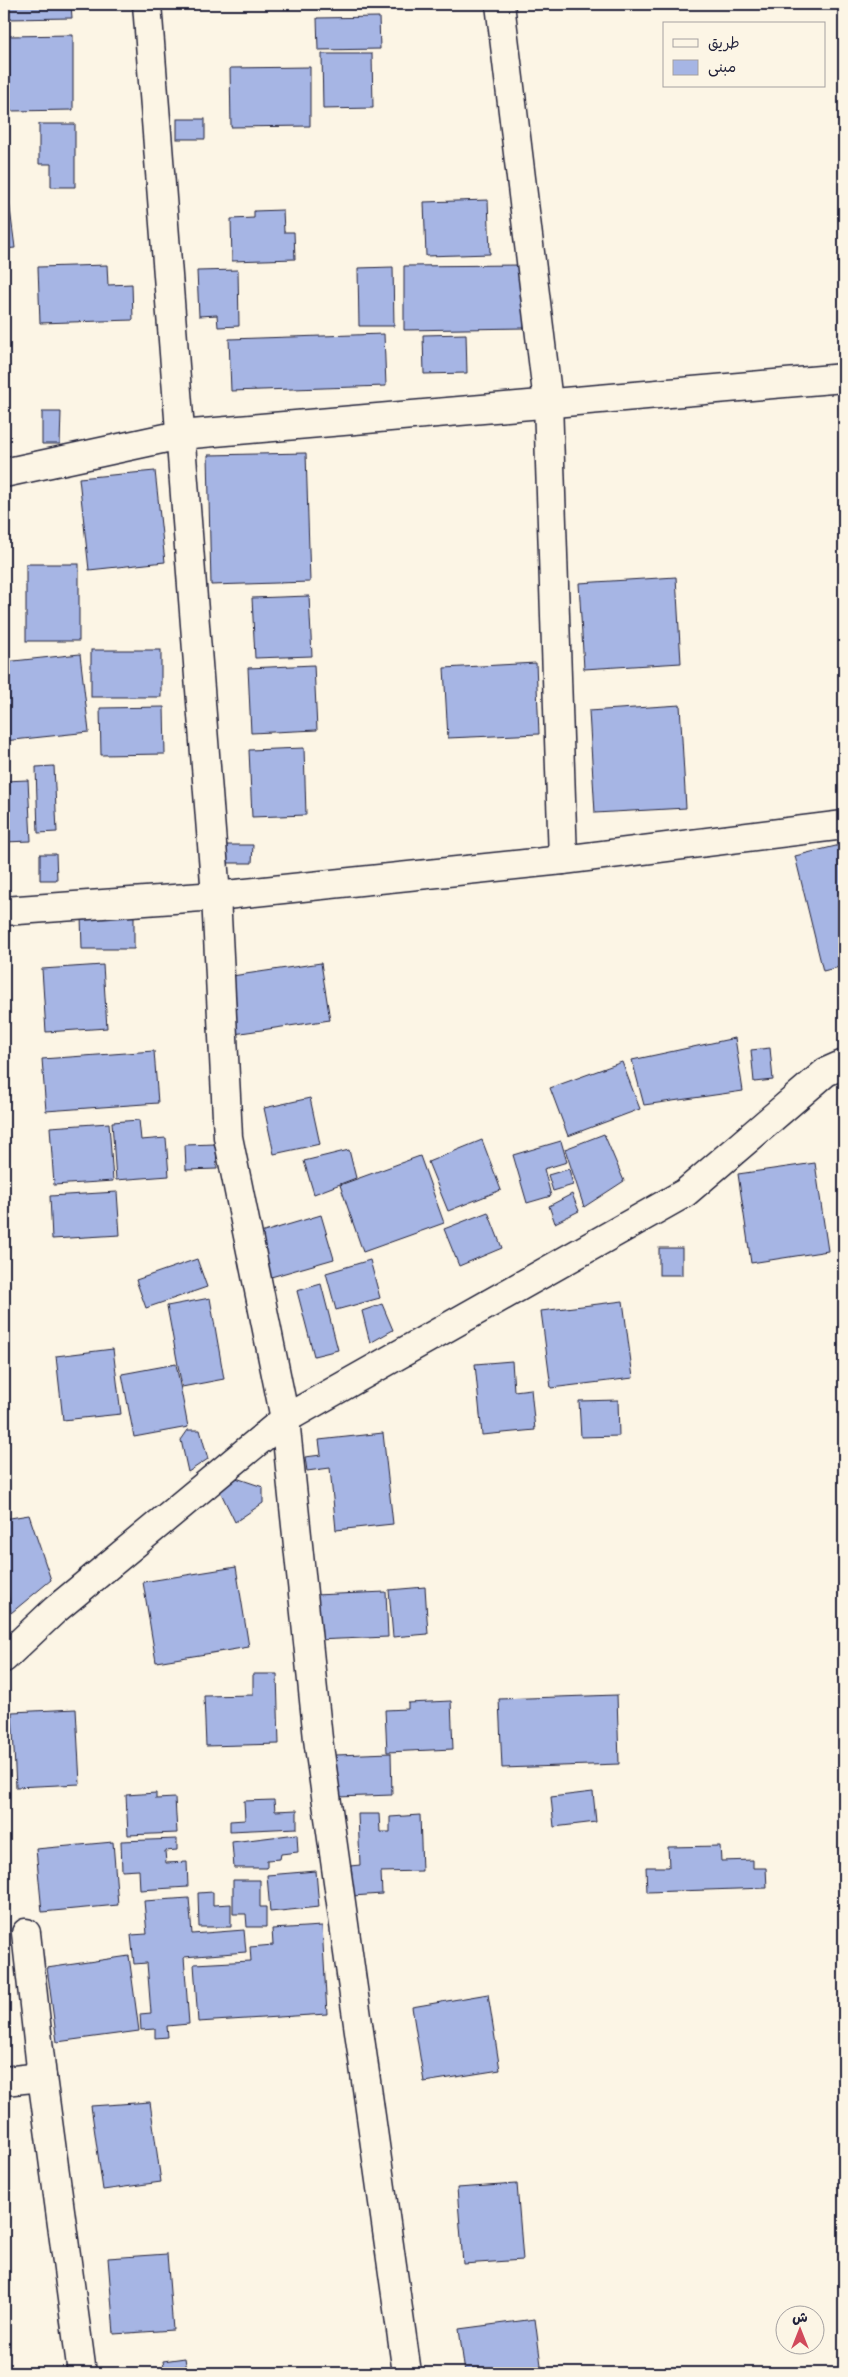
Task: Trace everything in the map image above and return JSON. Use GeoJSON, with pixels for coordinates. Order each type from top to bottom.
{"type":"FeatureCollection","features":[{"type":"Feature","properties":{"kind":"street"},"geometry":{"type":"LineString","coordinates":[[147,4],[216,896],[228,1137],[285,1419],[318,1739],[407,2373]]}},
{"type":"Feature","properties":{"kind":"street"},"geometry":{"type":"LineString","coordinates":[[500,4],[548,402],[563,860]]}},
{"type":"Feature","properties":{"kind":"street"},"geometry":{"type":"LineString","coordinates":[[4,473],[180,435],[844,378]]}},
{"type":"Feature","properties":{"kind":"street"},"geometry":{"type":"LineString","coordinates":[[4,911],[216,896],[563,860],[844,825]]}},
{"type":"Feature","properties":{"kind":"street"},"geometry":{"type":"LineString","coordinates":[[4,1658],[55,1610],[285,1419],[685,1193],[826,1072],[844,1064]]}},
{"type":"Feature","properties":{"kind":"street"},"geometry":{"type":"LineString","coordinates":[[26,1933],[42,2077],[82,2373]]}},
{"type":"Feature","properties":{"kind":"street"},"geometry":{"type":"LineString","coordinates":[[4,2081],[42,2077]]}},
{"type":"Feature","properties":{"kind":"building"},"geometry":{"type":"Polygon","coordinates":[[[7,4],[71,4],[72,18],[7,19],[7,4]]]}},
{"type":"Feature","properties":{"kind":"building"},"geometry":{"type":"Polygon","coordinates":[[[379,17],[380,49],[318,50],[317,18],[379,17]]]}},
{"type":"Feature","properties":{"kind":"building"},"geometry":{"type":"Polygon","coordinates":[[[73,35],[73,110],[10,111],[9,36],[73,35]]]}},
{"type":"Feature","properties":{"kind":"building"},"geometry":{"type":"Polygon","coordinates":[[[322,54],[372,54],[373,108],[323,109],[322,54]]]}},
{"type":"Feature","properties":{"kind":"building"},"geometry":{"type":"Polygon","coordinates":[[[310,67],[310,126],[231,127],[230,68],[310,67]]]}},
{"type":"Feature","properties":{"kind":"building"},"geometry":{"type":"Polygon","coordinates":[[[177,119],[205,119],[205,139],[177,139],[177,119]]]}},
{"type":"Feature","properties":{"kind":"building"},"geometry":{"type":"Polygon","coordinates":[[[39,124],[75,124],[75,187],[51,187],[51,164],[39,164],[39,124]]]}},
{"type":"Feature","properties":{"kind":"building"},"geometry":{"type":"Polygon","coordinates":[[[488,200],[490,254],[426,256],[424,202],[488,200]]]}},
{"type":"Feature","properties":{"kind":"building"},"geometry":{"type":"Polygon","coordinates":[[[9,201],[15,248],[4,249],[4,202],[9,201]]]}},
{"type":"Feature","properties":{"kind":"building"},"geometry":{"type":"Polygon","coordinates":[[[283,210],[284,232],[294,232],[295,259],[232,261],[231,219],[254,218],[254,211],[283,210]]]}},
{"type":"Feature","properties":{"kind":"building"},"geometry":{"type":"Polygon","coordinates":[[[107,265],[108,285],[132,284],[133,320],[40,323],[38,267],[107,265]]]}},
{"type":"Feature","properties":{"kind":"building"},"geometry":{"type":"Polygon","coordinates":[[[523,265],[524,328],[404,330],[404,266],[523,265]]]}},
{"type":"Feature","properties":{"kind":"building"},"geometry":{"type":"Polygon","coordinates":[[[393,267],[394,326],[359,326],[358,268],[393,267]]]}},
{"type":"Feature","properties":{"kind":"building"},"geometry":{"type":"Polygon","coordinates":[[[238,270],[239,326],[218,327],[217,315],[199,316],[197,271],[238,270]]]}},
{"type":"Feature","properties":{"kind":"building"},"geometry":{"type":"Polygon","coordinates":[[[4,325],[8,360],[4,361],[4,325]]]}},
{"type":"Feature","properties":{"kind":"building"},"geometry":{"type":"Polygon","coordinates":[[[384,334],[386,386],[231,391],[229,339],[384,334]]]}},
{"type":"Feature","properties":{"kind":"building"},"geometry":{"type":"Polygon","coordinates":[[[466,334],[467,373],[424,374],[423,335],[466,334]]]}},
{"type":"Feature","properties":{"kind":"building"},"geometry":{"type":"Polygon","coordinates":[[[42,412],[61,412],[60,444],[42,444],[42,412]]]}},
{"type":"Feature","properties":{"kind":"building"},"geometry":{"type":"Polygon","coordinates":[[[306,453],[310,582],[211,585],[208,455],[306,453]]]}},
{"type":"Feature","properties":{"kind":"building"},"geometry":{"type":"Polygon","coordinates":[[[155,471],[165,562],[89,570],[79,478],[155,471]]]}},
{"type":"Feature","properties":{"kind":"building"},"geometry":{"type":"Polygon","coordinates":[[[4,545],[6,594],[4,594],[4,545]]]}},
{"type":"Feature","properties":{"kind":"building"},"geometry":{"type":"Polygon","coordinates":[[[26,564],[79,564],[79,641],[26,641],[26,564]]]}},
{"type":"Feature","properties":{"kind":"building"},"geometry":{"type":"Polygon","coordinates":[[[676,577],[681,663],[584,669],[579,583],[676,577]]]}},
{"type":"Feature","properties":{"kind":"building"},"geometry":{"type":"Polygon","coordinates":[[[309,596],[312,656],[255,658],[252,598],[309,596]]]}},
{"type":"Feature","properties":{"kind":"building"},"geometry":{"type":"Polygon","coordinates":[[[91,650],[161,650],[161,697],[91,697],[91,650]]]}},
{"type":"Feature","properties":{"kind":"building"},"geometry":{"type":"Polygon","coordinates":[[[80,654],[89,732],[4,741],[4,662],[80,654]]]}},
{"type":"Feature","properties":{"kind":"building"},"geometry":{"type":"Polygon","coordinates":[[[536,663],[539,734],[448,738],[444,668],[536,663]]]}},
{"type":"Feature","properties":{"kind":"building"},"geometry":{"type":"Polygon","coordinates":[[[314,665],[317,730],[251,733],[248,668],[314,665]]]}},
{"type":"Feature","properties":{"kind":"building"},"geometry":{"type":"Polygon","coordinates":[[[680,705],[686,808],[595,813],[589,711],[680,705]]]}},
{"type":"Feature","properties":{"kind":"building"},"geometry":{"type":"Polygon","coordinates":[[[164,707],[165,754],[101,755],[100,708],[164,707]]]}},
{"type":"Feature","properties":{"kind":"building"},"geometry":{"type":"Polygon","coordinates":[[[304,748],[306,815],[252,817],[249,750],[304,748]]]}},
{"type":"Feature","properties":{"kind":"building"},"geometry":{"type":"Polygon","coordinates":[[[54,766],[57,832],[38,833],[36,767],[54,766]]]}},
{"type":"Feature","properties":{"kind":"building"},"geometry":{"type":"Polygon","coordinates":[[[28,780],[31,841],[4,842],[4,781],[28,780]]]}},
{"type":"Feature","properties":{"kind":"building"},"geometry":{"type":"Polygon","coordinates":[[[844,844],[844,966],[823,971],[795,856],[844,844]]]}},
{"type":"Feature","properties":{"kind":"building"},"geometry":{"type":"Polygon","coordinates":[[[226,845],[253,845],[252,863],[226,863],[226,845]]]}},
{"type":"Feature","properties":{"kind":"building"},"geometry":{"type":"Polygon","coordinates":[[[40,854],[56,854],[57,880],[40,880],[40,854]]]}},
{"type":"Feature","properties":{"kind":"building"},"geometry":{"type":"Polygon","coordinates":[[[134,915],[134,949],[82,949],[81,916],[134,915]]]}},
{"type":"Feature","properties":{"kind":"building"},"geometry":{"type":"Polygon","coordinates":[[[321,963],[330,1020],[234,1034],[225,977],[321,963]]]}},
{"type":"Feature","properties":{"kind":"building"},"geometry":{"type":"Polygon","coordinates":[[[103,965],[107,1028],[46,1032],[42,969],[103,965]]]}},
{"type":"Feature","properties":{"kind":"building"},"geometry":{"type":"Polygon","coordinates":[[[735,1038],[743,1091],[644,1105],[632,1060],[735,1038]]]}},
{"type":"Feature","properties":{"kind":"building"},"geometry":{"type":"Polygon","coordinates":[[[770,1048],[773,1080],[754,1082],[751,1050],[770,1048]]]}},
{"type":"Feature","properties":{"kind":"building"},"geometry":{"type":"Polygon","coordinates":[[[154,1051],[158,1103],[46,1111],[42,1059],[154,1051]]]}},
{"type":"Feature","properties":{"kind":"building"},"geometry":{"type":"Polygon","coordinates":[[[622,1062],[640,1109],[568,1136],[550,1088],[622,1062]]]}},
{"type":"Feature","properties":{"kind":"building"},"geometry":{"type":"Polygon","coordinates":[[[310,1098],[320,1144],[274,1154],[264,1108],[310,1098]]]}},
{"type":"Feature","properties":{"kind":"building"},"geometry":{"type":"Polygon","coordinates":[[[139,1120],[141,1140],[166,1138],[169,1176],[116,1180],[112,1122],[139,1120]]]}},
{"type":"Feature","properties":{"kind":"building"},"geometry":{"type":"Polygon","coordinates":[[[109,1123],[113,1181],[54,1185],[50,1127],[109,1123]]]}},
{"type":"Feature","properties":{"kind":"building"},"geometry":{"type":"Polygon","coordinates":[[[604,1134],[624,1181],[584,1207],[565,1149],[604,1134]]]}},
{"type":"Feature","properties":{"kind":"building"},"geometry":{"type":"Polygon","coordinates":[[[482,1140],[501,1190],[448,1211],[428,1162],[482,1140]]]}},
{"type":"Feature","properties":{"kind":"building"},"geometry":{"type":"Polygon","coordinates":[[[561,1141],[567,1162],[544,1169],[551,1196],[527,1203],[513,1155],[561,1141]]]}},
{"type":"Feature","properties":{"kind":"building"},"geometry":{"type":"Polygon","coordinates":[[[216,1144],[217,1169],[186,1170],[185,1145],[216,1144]]]}},
{"type":"Feature","properties":{"kind":"building"},"geometry":{"type":"Polygon","coordinates":[[[349,1150],[356,1178],[314,1194],[304,1161],[349,1150]]]}},
{"type":"Feature","properties":{"kind":"building"},"geometry":{"type":"Polygon","coordinates":[[[420,1156],[444,1223],[363,1252],[340,1185],[420,1156]]]}},
{"type":"Feature","properties":{"kind":"building"},"geometry":{"type":"Polygon","coordinates":[[[815,1163],[828,1251],[751,1263],[738,1174],[815,1163]]]}},
{"type":"Feature","properties":{"kind":"building"},"geometry":{"type":"Polygon","coordinates":[[[569,1169],[573,1185],[553,1191],[548,1175],[569,1169]]]}},
{"type":"Feature","properties":{"kind":"building"},"geometry":{"type":"Polygon","coordinates":[[[117,1192],[120,1235],[52,1239],[50,1196],[117,1192]]]}},
{"type":"Feature","properties":{"kind":"building"},"geometry":{"type":"Polygon","coordinates":[[[572,1194],[579,1211],[555,1223],[549,1206],[572,1194]]]}},
{"type":"Feature","properties":{"kind":"building"},"geometry":{"type":"Polygon","coordinates":[[[488,1212],[502,1248],[459,1266],[444,1229],[488,1212]]]}},
{"type":"Feature","properties":{"kind":"building"},"geometry":{"type":"Polygon","coordinates":[[[321,1215],[334,1259],[271,1277],[257,1234],[321,1215]]]}},
{"type":"Feature","properties":{"kind":"building"},"geometry":{"type":"Polygon","coordinates":[[[659,1248],[682,1248],[682,1275],[659,1275],[659,1248]]]}},
{"type":"Feature","properties":{"kind":"building"},"geometry":{"type":"Polygon","coordinates":[[[197,1259],[207,1287],[146,1308],[136,1280],[197,1259]]]}},
{"type":"Feature","properties":{"kind":"building"},"geometry":{"type":"Polygon","coordinates":[[[370,1260],[380,1298],[336,1310],[326,1273],[370,1260]]]}},
{"type":"Feature","properties":{"kind":"building"},"geometry":{"type":"Polygon","coordinates":[[[321,1284],[338,1350],[314,1356],[297,1291],[321,1284]]]}},
{"type":"Feature","properties":{"kind":"building"},"geometry":{"type":"Polygon","coordinates":[[[210,1298],[224,1379],[182,1387],[167,1306],[210,1298]]]}},
{"type":"Feature","properties":{"kind":"building"},"geometry":{"type":"Polygon","coordinates":[[[623,1301],[633,1378],[551,1388],[541,1311],[623,1301]]]}},
{"type":"Feature","properties":{"kind":"building"},"geometry":{"type":"Polygon","coordinates":[[[382,1304],[393,1330],[370,1343],[362,1311],[382,1304]]]}},
{"type":"Feature","properties":{"kind":"building"},"geometry":{"type":"Polygon","coordinates":[[[113,1349],[121,1414],[63,1420],[56,1356],[113,1349]]]}},
{"type":"Feature","properties":{"kind":"building"},"geometry":{"type":"Polygon","coordinates":[[[512,1361],[514,1391],[531,1389],[535,1430],[482,1435],[475,1364],[512,1361]]]}},
{"type":"Feature","properties":{"kind":"building"},"geometry":{"type":"Polygon","coordinates":[[[176,1364],[188,1427],[134,1437],[122,1374],[176,1364]]]}},
{"type":"Feature","properties":{"kind":"building"},"geometry":{"type":"Polygon","coordinates":[[[618,1400],[619,1436],[581,1437],[579,1401],[618,1400]]]}},
{"type":"Feature","properties":{"kind":"building"},"geometry":{"type":"Polygon","coordinates":[[[188,1430],[200,1430],[208,1459],[188,1472],[181,1440],[188,1430]]]}},
{"type":"Feature","properties":{"kind":"building"},"geometry":{"type":"Polygon","coordinates":[[[383,1433],[393,1524],[336,1530],[330,1468],[307,1471],[305,1457],[321,1455],[319,1440],[383,1433]]]}},
{"type":"Feature","properties":{"kind":"building"},"geometry":{"type":"Polygon","coordinates":[[[236,1478],[263,1487],[263,1503],[235,1522],[220,1491],[236,1478]]]}},
{"type":"Feature","properties":{"kind":"building"},"geometry":{"type":"Polygon","coordinates":[[[29,1515],[51,1580],[11,1613],[4,1566],[4,1519],[29,1515]]]}},
{"type":"Feature","properties":{"kind":"building"},"geometry":{"type":"Polygon","coordinates":[[[236,1567],[249,1647],[156,1662],[143,1582],[236,1567]]]}},
{"type":"Feature","properties":{"kind":"building"},"geometry":{"type":"Polygon","coordinates":[[[425,1587],[428,1634],[393,1637],[389,1590],[425,1587]]]}},
{"type":"Feature","properties":{"kind":"building"},"geometry":{"type":"Polygon","coordinates":[[[386,1592],[388,1637],[316,1640],[314,1595],[386,1592]]]}},
{"type":"Feature","properties":{"kind":"building"},"geometry":{"type":"Polygon","coordinates":[[[253,1674],[277,1674],[279,1744],[206,1746],[204,1696],[253,1695],[253,1674]]]}},
{"type":"Feature","properties":{"kind":"building"},"geometry":{"type":"Polygon","coordinates":[[[617,1695],[619,1764],[502,1768],[499,1699],[617,1695]]]}},
{"type":"Feature","properties":{"kind":"building"},"geometry":{"type":"Polygon","coordinates":[[[451,1701],[453,1749],[387,1752],[385,1710],[408,1709],[408,1703],[451,1701]]]}},
{"type":"Feature","properties":{"kind":"building"},"geometry":{"type":"Polygon","coordinates":[[[76,1709],[80,1784],[16,1787],[12,1712],[76,1709]]]}},
{"type":"Feature","properties":{"kind":"building"},"geometry":{"type":"Polygon","coordinates":[[[391,1753],[392,1795],[338,1797],[336,1755],[391,1753]]]}},
{"type":"Feature","properties":{"kind":"building"},"geometry":{"type":"Polygon","coordinates":[[[593,1792],[596,1822],[554,1827],[551,1797],[593,1792]]]}},
{"type":"Feature","properties":{"kind":"building"},"geometry":{"type":"Polygon","coordinates":[[[156,1793],[156,1799],[175,1798],[177,1833],[128,1835],[126,1795],[156,1793]]]}},
{"type":"Feature","properties":{"kind":"building"},"geometry":{"type":"Polygon","coordinates":[[[274,1800],[275,1811],[297,1810],[297,1828],[230,1831],[230,1821],[245,1820],[244,1801],[274,1800]]]}},
{"type":"Feature","properties":{"kind":"building"},"geometry":{"type":"Polygon","coordinates":[[[358,1814],[379,1814],[380,1832],[390,1832],[390,1817],[420,1815],[422,1871],[381,1872],[382,1894],[352,1896],[350,1866],[360,1865],[358,1814]]]}},
{"type":"Feature","properties":{"kind":"building"},"geometry":{"type":"Polygon","coordinates":[[[297,1834],[298,1852],[281,1854],[280,1859],[267,1860],[267,1868],[234,1868],[232,1842],[297,1834]]]}},
{"type":"Feature","properties":{"kind":"building"},"geometry":{"type":"Polygon","coordinates":[[[177,1839],[177,1850],[165,1851],[166,1863],[187,1862],[188,1887],[140,1890],[139,1870],[122,1871],[121,1841],[177,1839]]]}},
{"type":"Feature","properties":{"kind":"building"},"geometry":{"type":"Polygon","coordinates":[[[113,1842],[118,1905],[42,1912],[36,1849],[113,1842]]]}},
{"type":"Feature","properties":{"kind":"building"},"geometry":{"type":"Polygon","coordinates":[[[720,1846],[721,1861],[753,1860],[753,1868],[766,1868],[767,1888],[647,1892],[646,1867],[669,1867],[668,1847],[720,1846]]]}},
{"type":"Feature","properties":{"kind":"building"},"geometry":{"type":"Polygon","coordinates":[[[316,1871],[319,1907],[270,1912],[267,1875],[316,1871]]]}},
{"type":"Feature","properties":{"kind":"building"},"geometry":{"type":"Polygon","coordinates":[[[233,1880],[260,1880],[260,1907],[266,1907],[266,1927],[247,1927],[246,1914],[233,1914],[233,1880]]]}},
{"type":"Feature","properties":{"kind":"building"},"geometry":{"type":"Polygon","coordinates":[[[213,1892],[213,1905],[231,1904],[231,1927],[199,1927],[198,1893],[213,1892]]]}},
{"type":"Feature","properties":{"kind":"building"},"geometry":{"type":"Polygon","coordinates":[[[189,1898],[192,1934],[244,1930],[246,1952],[184,1957],[189,2024],[167,2026],[168,2037],[155,2038],[155,2029],[141,2030],[140,2014],[151,2013],[147,1963],[134,1964],[131,1935],[147,1934],[144,1901],[189,1898]]]}},
{"type":"Feature","properties":{"kind":"building"},"geometry":{"type":"Polygon","coordinates":[[[322,1926],[327,2014],[198,2022],[194,1964],[251,1961],[250,1947],[273,1945],[272,1929],[322,1926]]]}},
{"type":"Feature","properties":{"kind":"building"},"geometry":{"type":"Polygon","coordinates":[[[129,1956],[139,2031],[57,2042],[47,1968],[129,1956]]]}},
{"type":"Feature","properties":{"kind":"building"},"geometry":{"type":"Polygon","coordinates":[[[488,1994],[500,2070],[424,2082],[412,2007],[488,1994]]]}},
{"type":"Feature","properties":{"kind":"building"},"geometry":{"type":"Polygon","coordinates":[[[150,2102],[161,2182],[103,2190],[91,2106],[150,2102]]]}},
{"type":"Feature","properties":{"kind":"building"},"geometry":{"type":"Polygon","coordinates":[[[517,2184],[523,2260],[463,2264],[457,2188],[517,2184]]]}},
{"type":"Feature","properties":{"kind":"building"},"geometry":{"type":"Polygon","coordinates":[[[167,2254],[173,2330],[114,2334],[108,2258],[167,2254]]]}},
{"type":"Feature","properties":{"kind":"building"},"geometry":{"type":"Polygon","coordinates":[[[535,2319],[542,2373],[465,2373],[459,2329],[535,2319]]]}},
{"type":"Feature","properties":{"kind":"building"},"geometry":{"type":"Polygon","coordinates":[[[185,2358],[187,2370],[165,2373],[163,2361],[185,2358]]]}}]}
